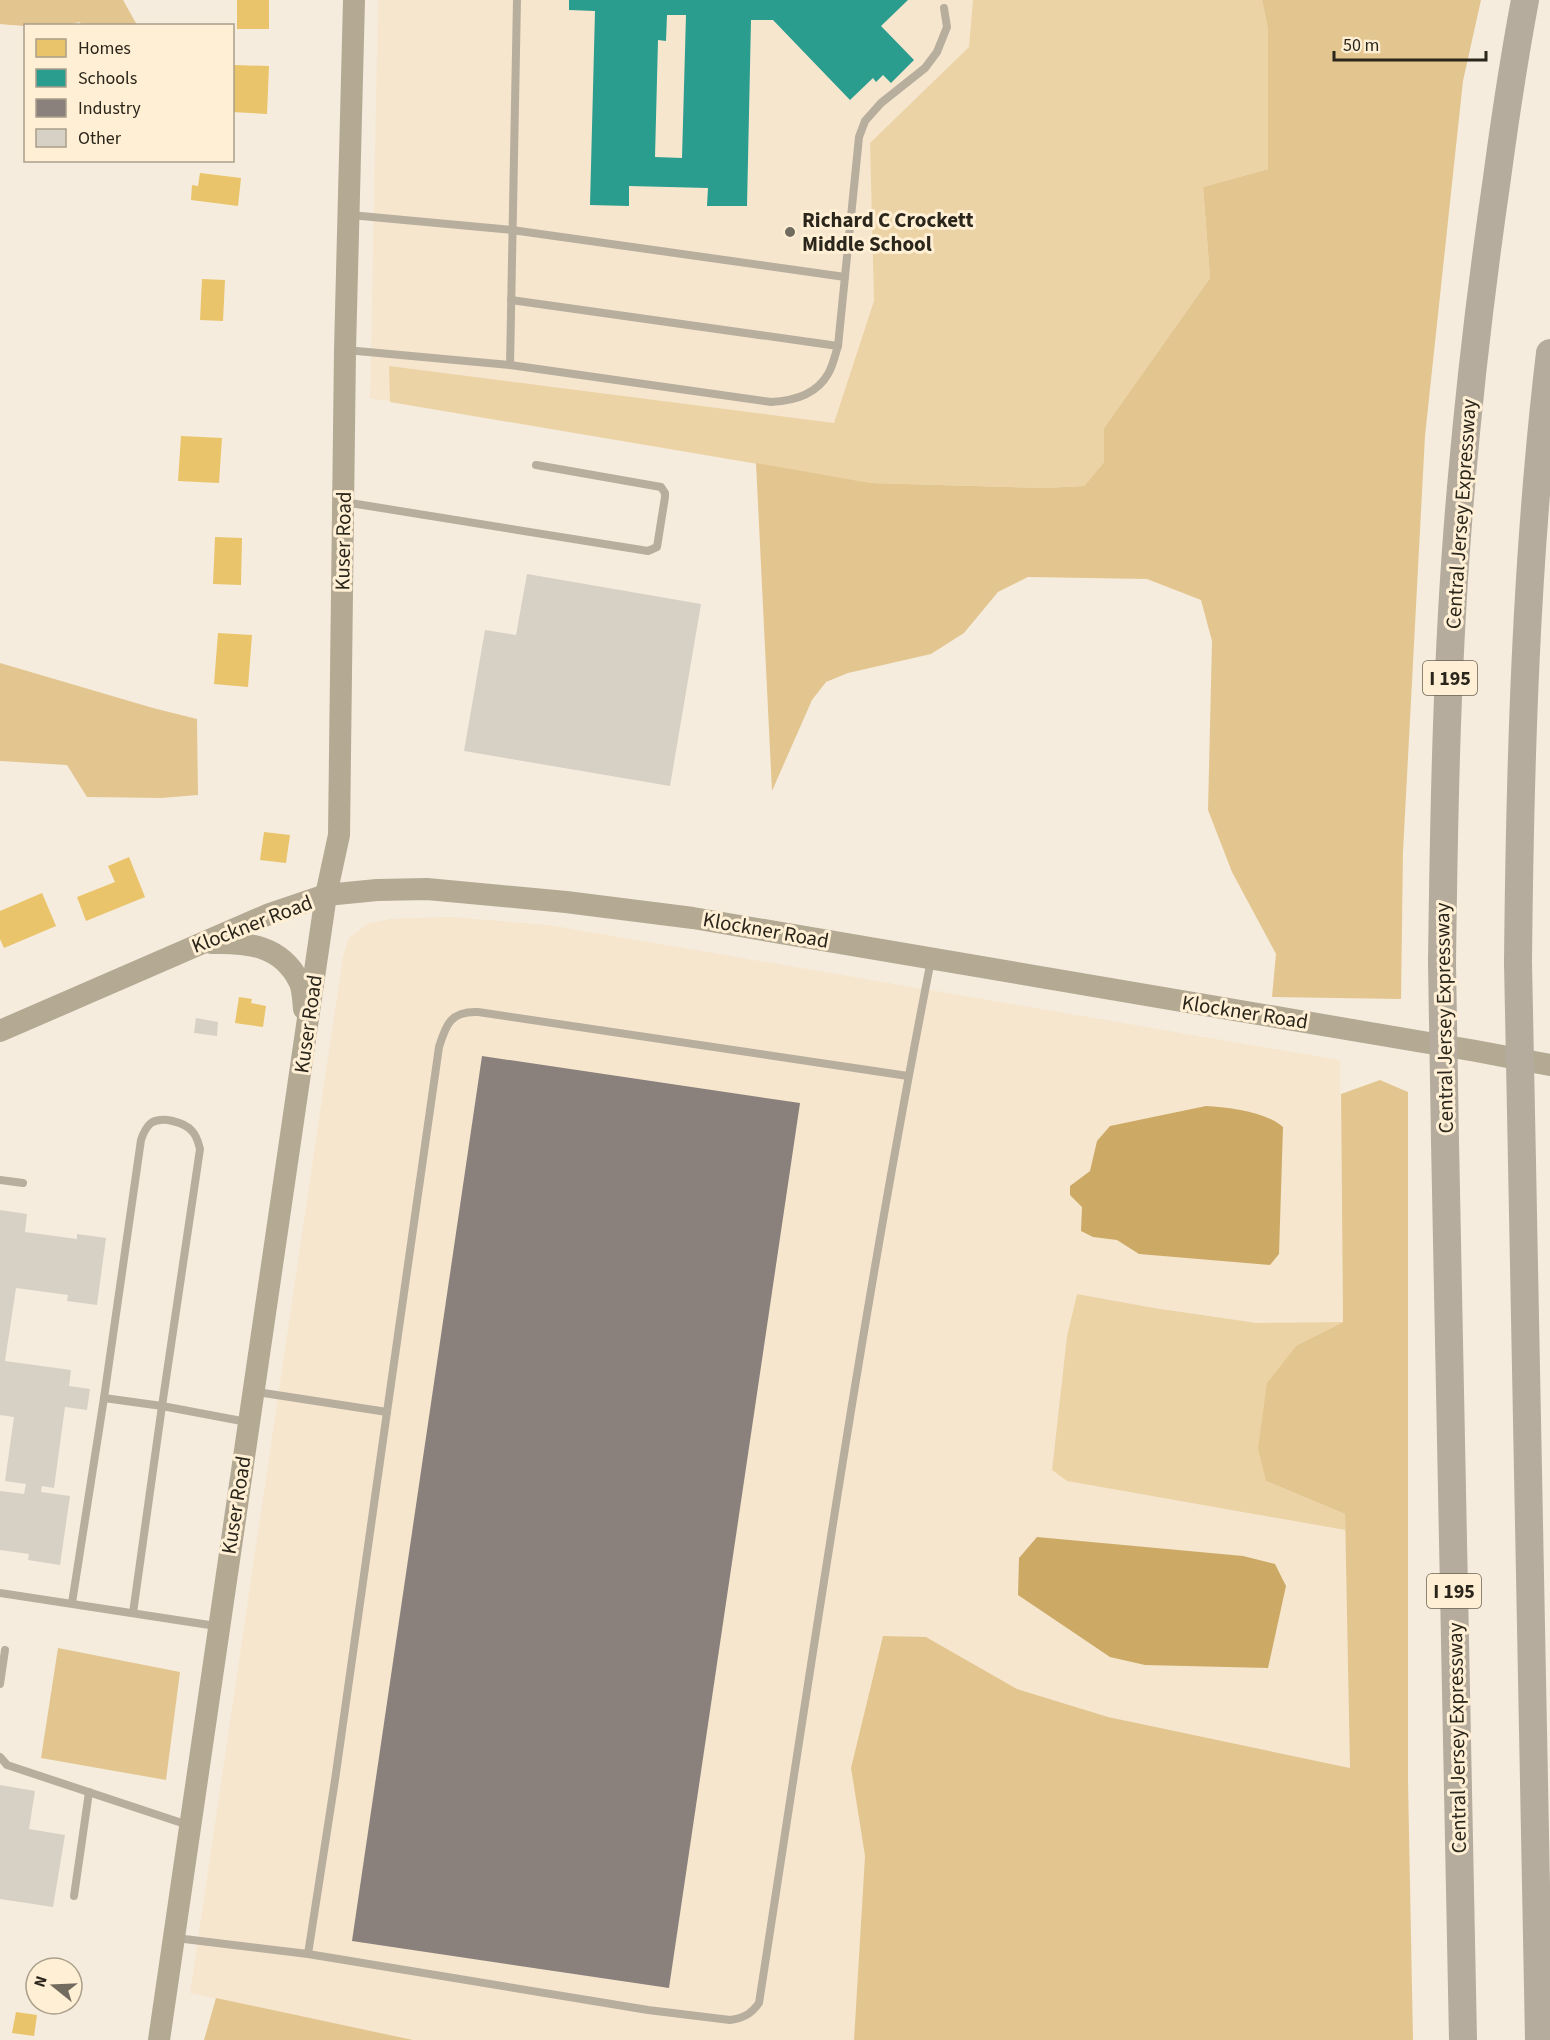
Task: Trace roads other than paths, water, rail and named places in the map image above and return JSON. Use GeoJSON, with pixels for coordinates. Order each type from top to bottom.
{"type":"FeatureCollection","features":[{"type":"Feature","properties":{"kind":"highway","name":"Central Jersey Expressway"},"geometry":{"type":"LineString","coordinates":[[1463,2040],[1442,963],[1443,853],[1451,634],[1470,395],[1478,313],[1515,52],[1525,0]]}},
{"type":"Feature","properties":{"kind":"highway"},"geometry":{"type":"LineString","coordinates":[[1539,2040],[1518,962],[1526,649],[1536,495],[1550,353]]}},
{"type":"Feature","properties":{"kind":"street","name":"Kuser Road"},"geometry":{"type":"LineString","coordinates":[[159,2040],[327,895],[339,835],[345,350],[354,0]]}},
{"type":"Feature","properties":{"kind":"street","name":"Klockner Road"},"geometry":{"type":"LineString","coordinates":[[0,1031],[267,915],[327,895],[378,890],[427,889],[566,902],[693,918],[1550,1065]]}},
{"type":"Feature","properties":{"kind":"street"},"geometry":{"type":"LineString","coordinates":[[200,944],[236,942],[270,950],[285,959],[301,982],[308,1032]]}},
{"type":"Feature","properties":{"kind":"lane"},"geometry":{"type":"LineString","coordinates":[[510,365],[517,0]]}},
{"type":"Feature","properties":{"kind":"lane"},"geometry":{"type":"LineString","coordinates":[[345,350],[510,365],[771,402],[792,401],[810,393],[828,375],[838,346],[859,137],[865,121],[881,103],[925,68],[937,52],[947,27],[944,8]]}},
{"type":"Feature","properties":{"kind":"lane"},"geometry":{"type":"LineString","coordinates":[[348,214],[512,230],[845,277]]}},
{"type":"Feature","properties":{"kind":"lane"},"geometry":{"type":"LineString","coordinates":[[511,300],[838,346]]}},
{"type":"Feature","properties":{"kind":"lane"},"geometry":{"type":"LineString","coordinates":[[343,502],[648,551],[657,547],[665,497],[661,487],[536,465]]}},
{"type":"Feature","properties":{"kind":"lane"},"geometry":{"type":"LineString","coordinates":[[174,1937],[308,1954],[648,2010],[730,2020],[742,2018],[752,2012],[759,2003],[868,1302],[931,959]]}},
{"type":"Feature","properties":{"kind":"lane"},"geometry":{"type":"LineString","coordinates":[[308,1954],[335,1780],[439,1047],[444,1029],[453,1018],[465,1012],[478,1012],[908,1077]]}},
{"type":"Feature","properties":{"kind":"lane"},"geometry":{"type":"LineString","coordinates":[[72,1603],[141,1140],[150,1124],[158,1120],[173,1121],[191,1130],[197,1137],[200,1149],[133,1613]]}},
{"type":"Feature","properties":{"kind":"lane"},"geometry":{"type":"LineString","coordinates":[[0,1180],[23,1183]]}},
{"type":"Feature","properties":{"kind":"lane"},"geometry":{"type":"LineString","coordinates":[[253,1392],[387,1412]]}},
{"type":"Feature","properties":{"kind":"lane"},"geometry":{"type":"LineString","coordinates":[[104,1398],[249,1422]]}},
{"type":"Feature","properties":{"kind":"lane"},"geometry":{"type":"LineString","coordinates":[[0,1593],[218,1627]]}},
{"type":"Feature","properties":{"kind":"lane"},"geometry":{"type":"LineString","coordinates":[[0,1684],[5,1650]]}},
{"type":"Feature","properties":{"kind":"lane"},"geometry":{"type":"LineString","coordinates":[[0,1757],[7,1765],[189,1825]]}},
{"type":"Feature","properties":{"kind":"lane"},"geometry":{"type":"LineString","coordinates":[[74,1896],[89,1792]]}},
{"type":"Feature","properties":{"kind":"place","name":"Richard C Crockett Middle School"},"geometry":{"type":"Point","coordinates":[790,232]}}]}
